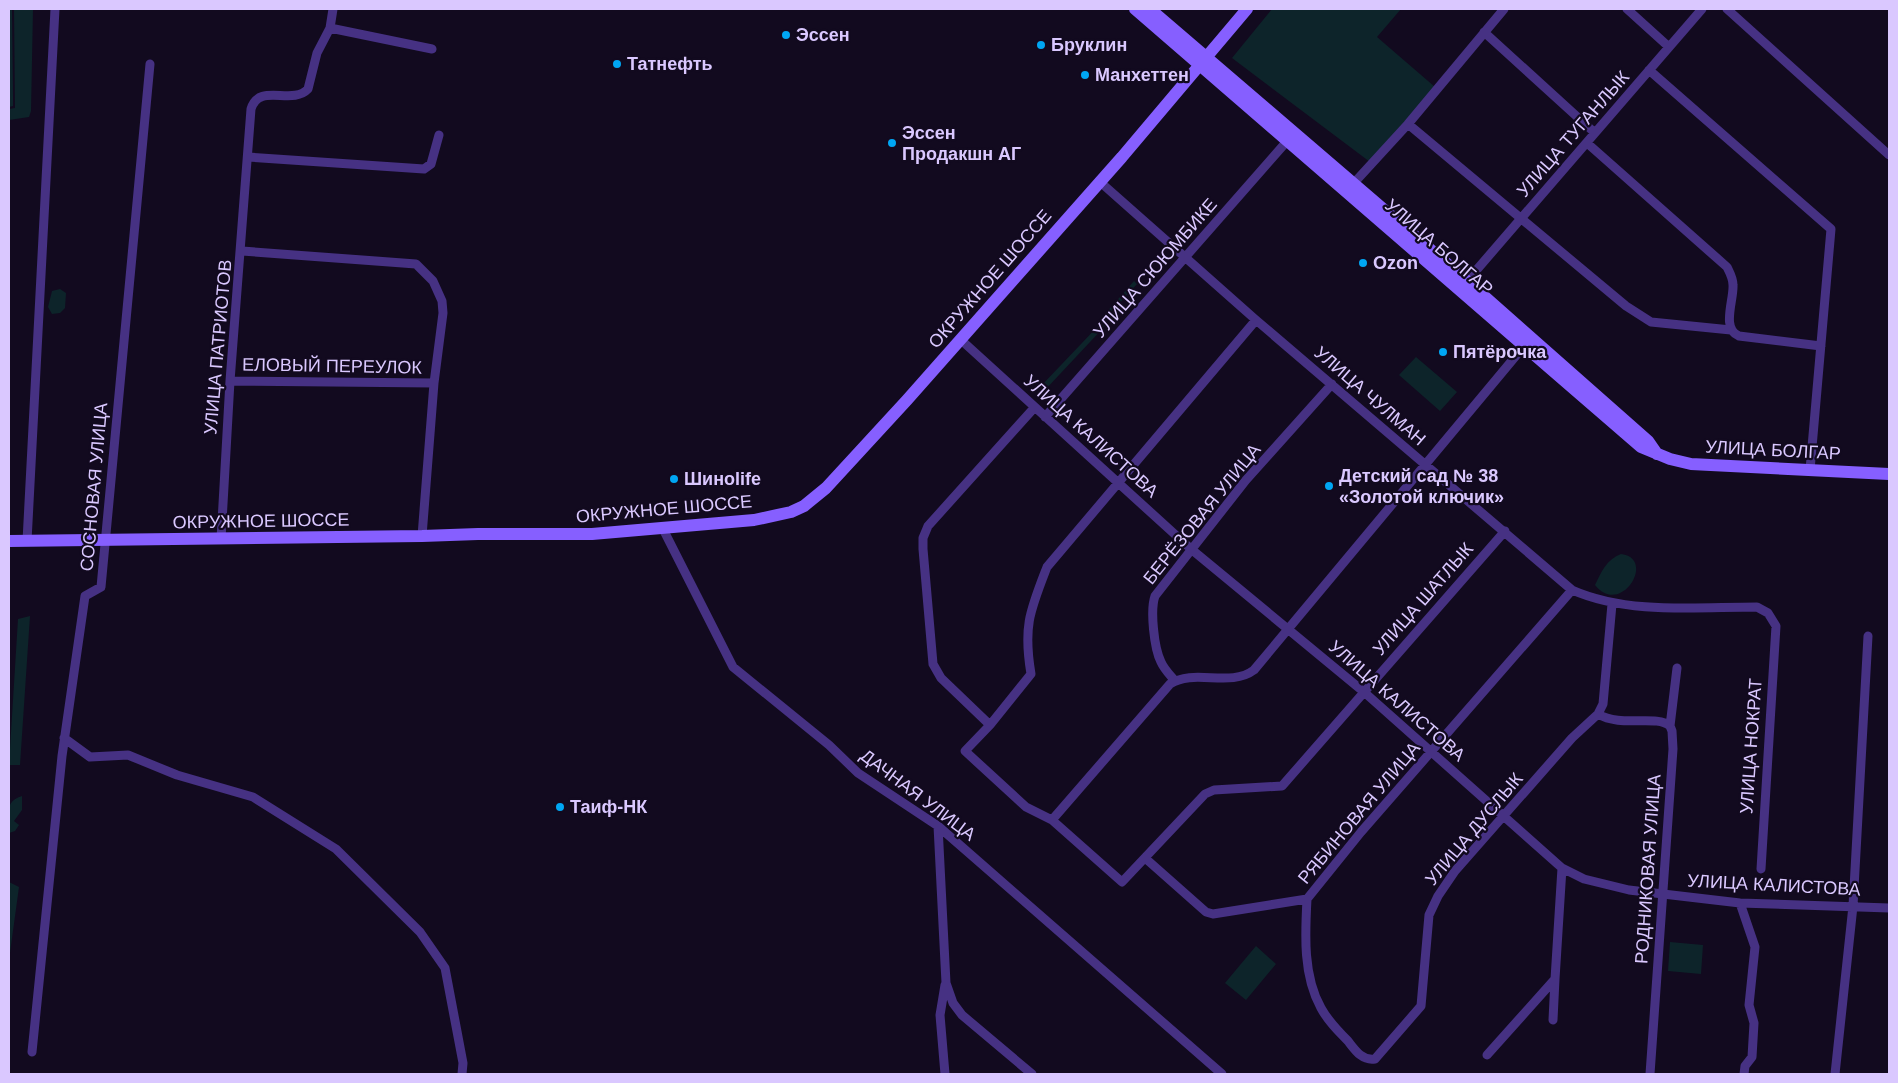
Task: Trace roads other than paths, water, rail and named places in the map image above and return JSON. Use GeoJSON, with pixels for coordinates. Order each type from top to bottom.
{"type":"FeatureCollection","features":[{"type":"Feature","properties":{"kind":"street"},"geometry":{"type":"LineString","coordinates":[[27,541],[56,9]]}},
{"type":"Feature","properties":{"kind":"street"},"geometry":{"type":"LineString","coordinates":[[333,9],[330,28],[432,49]]}},
{"type":"Feature","properties":{"kind":"street"},"geometry":{"type":"LineString","coordinates":[[1135,9],[1202,60]]}},
{"type":"Feature","properties":{"kind":"street"},"geometry":{"type":"LineString","coordinates":[[1150,9],[1202,60]]}},
{"type":"Feature","properties":{"kind":"street","name":"ОКРУЖНОЕ ШОССЕ"},"geometry":{"type":"LineString","coordinates":[[9,542],[478,534],[592,534],[754,520],[791,512],[804,506],[844,470],[1099,182],[1247,9]]}},
{"type":"Feature","properties":{"kind":"street"},"geometry":{"type":"LineString","coordinates":[[1353,184],[1408,124],[1504,9]]}},
{"type":"Feature","properties":{"kind":"street"},"geometry":{"type":"LineString","coordinates":[[1627,9],[1669,47]]}},
{"type":"Feature","properties":{"kind":"street","name":"УЛИЦА ТУГАНЛЫК"},"geometry":{"type":"LineString","coordinates":[[1467,281],[1702,9]]}},
{"type":"Feature","properties":{"kind":"street"},"geometry":{"type":"LineString","coordinates":[[1727,9],[1889,155]]}},
{"type":"Feature","properties":{"kind":"street","name":"УЛИЦА ПАТРИОТОВ"},"geometry":{"type":"LineString","coordinates":[[221,539],[230,381],[253,104],[263,96],[296,96],[304,92],[310,84],[317,53],[330,28]]}},
{"type":"Feature","properties":{"kind":"street"},"geometry":{"type":"LineString","coordinates":[[1484,32],[1595,133]]}},
{"type":"Feature","properties":{"kind":"street","name":"УЛИЦА БОЛГАР"},"geometry":{"type":"LineString","coordinates":[[1202,60],[1288,140],[1641,447],[1679,462],[1691,464],[1889,474]]}},
{"type":"Feature","properties":{"kind":"street","name":"УЛИЦА БОЛГАР"},"geometry":{"type":"LineString","coordinates":[[1202,60],[1467,281],[1648,442],[1657,454]]}},
{"type":"Feature","properties":{"kind":"street","name":"СОСНОВАЯ УЛИЦА"},"geometry":{"type":"LineString","coordinates":[[32,1052],[64,738],[85,596],[102,587],[150,64]]}},
{"type":"Feature","properties":{"kind":"street"},"geometry":{"type":"LineString","coordinates":[[1649,70],[1831,229],[1810,470]]}},
{"type":"Feature","properties":{"kind":"street"},"geometry":{"type":"LineString","coordinates":[[1408,124],[1626,306],[1651,322],[1731,330],[1739,336],[1821,346]]}},
{"type":"Feature","properties":{"kind":"street"},"geometry":{"type":"LineString","coordinates":[[249,157],[424,170],[430,164],[439,135]]}},
{"type":"Feature","properties":{"kind":"street","name":"УЛИЦА СЮЮМБИКЕ"},"geometry":{"type":"LineString","coordinates":[[1045,417],[1288,140]]}},
{"type":"Feature","properties":{"kind":"street"},"geometry":{"type":"LineString","coordinates":[[1587,143],[1727,267],[1733,288],[1729,326],[1731,330]]}},
{"type":"Feature","properties":{"kind":"street","name":"УЛИЦА ЧУЛМАН"},"geometry":{"type":"LineString","coordinates":[[1099,182],[1256,320],[1572,590],[1593,599],[1612,604],[1676,607],[1758,607],[1768,613],[1776,626]]}},
{"type":"Feature","properties":{"kind":"street"},"geometry":{"type":"LineString","coordinates":[[242,251],[416,264],[433,280],[442,301],[443,313],[434,383],[422,536]]}},
{"type":"Feature","properties":{"kind":"street"},"geometry":{"type":"LineString","coordinates":[[1256,320],[1047,567],[1028,615],[1026,646],[1031,674],[990,725],[965,751],[1026,807],[1052,820],[1175,681],[1243,676],[1254,670],[1525,345]]}},
{"type":"Feature","properties":{"kind":"street","name":"УЛИЦА КАЛИСТОВА"},"geometry":{"type":"LineString","coordinates":[[960,339],[1191,549],[1364,692],[1562,868],[1605,886],[1661,894],[1740,903],[1889,908]]}},
{"type":"Feature","properties":{"kind":"street","name":"ЕЛОВЫЙ ПЕРЕУЛОК"},"geometry":{"type":"LineString","coordinates":[[230,381],[434,383]]}},
{"type":"Feature","properties":{"kind":"street","name":"БЕРЁЗОВАЯ УЛИЦА"},"geometry":{"type":"LineString","coordinates":[[1175,681],[1157,653],[1153,601],[1157,592],[1246,480],[1332,384]]}},
{"type":"Feature","properties":{"kind":"street"},"geometry":{"type":"LineString","coordinates":[[990,725],[941,678],[933,664],[923,538],[928,526],[1034,408]]}},
{"type":"Feature","properties":{"kind":"street","name":"ДАЧНАЯ УЛИЦА"},"geometry":{"type":"LineString","coordinates":[[662,527],[733,667],[829,745],[858,773],[938,826],[1222,1074]]}},
{"type":"Feature","properties":{"kind":"street","name":"УЛИЦА ШАТЛЫК"},"geometry":{"type":"LineString","coordinates":[[1052,820],[1122,882],[1196,801],[1209,791],[1282,786],[1504,531]]}},
{"type":"Feature","properties":{"kind":"street","name":"РЯБИНОВАЯ УЛИЦА"},"geometry":{"type":"LineString","coordinates":[[1375,1059],[1368,1059],[1360,1054],[1327,1018],[1315,996],[1309,970],[1306,931],[1307,899],[1361,832],[1572,590]]}},
{"type":"Feature","properties":{"kind":"street"},"geometry":{"type":"LineString","coordinates":[[1612,604],[1603,704],[1598,714],[1614,722],[1663,722],[1670,726]]}},
{"type":"Feature","properties":{"kind":"street","name":"УЛИЦА НОКРАТ"},"geometry":{"type":"LineString","coordinates":[[1760,869],[1776,626]]}},
{"type":"Feature","properties":{"kind":"street"},"geometry":{"type":"LineString","coordinates":[[1835,1074],[1853,906],[1868,636]]}},
{"type":"Feature","properties":{"kind":"street","name":"РОДНИКОВАЯ УЛИЦА"},"geometry":{"type":"LineString","coordinates":[[1650,1074],[1661,894],[1673,749],[1670,726],[1677,668]]}},
{"type":"Feature","properties":{"kind":"street","name":"УЛИЦА ДУСЛЫК"},"geometry":{"type":"LineString","coordinates":[[1375,1059],[1421,1006],[1426,926],[1438,896],[1455,872],[1572,738],[1598,714]]}},
{"type":"Feature","properties":{"kind":"street"},"geometry":{"type":"LineString","coordinates":[[64,738],[90,757],[128,756],[178,775],[253,797],[336,848],[420,932],[445,968],[463,1063],[462,1074]]}},
{"type":"Feature","properties":{"kind":"street"},"geometry":{"type":"LineString","coordinates":[[938,826],[946,984],[940,1015],[944,1074]]}},
{"type":"Feature","properties":{"kind":"street","name":"РЯБИНОВАЯ УЛИЦА"},"geometry":{"type":"LineString","coordinates":[[1145,858],[1206,912],[1213,914],[1307,899]]}},
{"type":"Feature","properties":{"kind":"street"},"geometry":{"type":"LineString","coordinates":[[1553,1020],[1562,868]]}},
{"type":"Feature","properties":{"kind":"street"},"geometry":{"type":"LineString","coordinates":[[1740,903],[1755,947],[1749,1005],[1754,1023],[1752,1057],[1745,1066],[1744,1074]]}},
{"type":"Feature","properties":{"kind":"street"},"geometry":{"type":"LineString","coordinates":[[1487,1055],[1555,979]]}},
{"type":"Feature","properties":{"kind":"street"},"geometry":{"type":"LineString","coordinates":[[946,984],[953,1003],[962,1015],[1032,1074]]}},
{"type":"Feature","properties":{"kind":"place","name":"Эссен"},"geometry":{"type":"Point","coordinates":[786,35]}},
{"type":"Feature","properties":{"kind":"place","name":"Бруклин"},"geometry":{"type":"Point","coordinates":[1041,45]}},
{"type":"Feature","properties":{"kind":"place","name":"Татнефть"},"geometry":{"type":"Point","coordinates":[617,64]}},
{"type":"Feature","properties":{"kind":"place","name":"Манхеттен"},"geometry":{"type":"Point","coordinates":[1085,75]}},
{"type":"Feature","properties":{"kind":"place","name":"Эссен Продакшн АГ"},"geometry":{"type":"Point","coordinates":[892,143]}},
{"type":"Feature","properties":{"kind":"place","name":"Ozon"},"geometry":{"type":"Point","coordinates":[1363,263]}},
{"type":"Feature","properties":{"kind":"place","name":"Пятёрочка"},"geometry":{"type":"Point","coordinates":[1443,352]}},
{"type":"Feature","properties":{"kind":"place","name":"Шиноlife"},"geometry":{"type":"Point","coordinates":[674,479]}},
{"type":"Feature","properties":{"kind":"place","name":"Детский сад № 38 «Золотой ключик»"},"geometry":{"type":"Point","coordinates":[1329,486]}},
{"type":"Feature","properties":{"kind":"place","name":"Таиф-НК"},"geometry":{"type":"Point","coordinates":[560,807]}}]}
